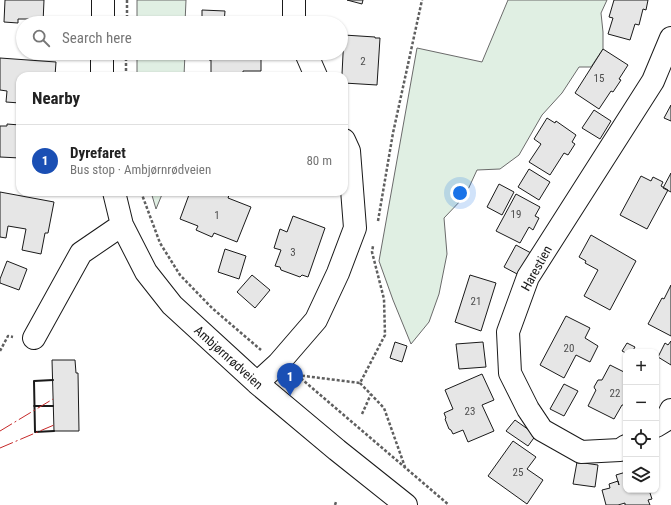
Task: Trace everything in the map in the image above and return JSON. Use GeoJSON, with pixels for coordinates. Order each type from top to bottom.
{"type":"FeatureCollection","features":[{"type":"Feature","properties":{"kind":"street"},"geometry":{"type":"LineString","coordinates":[[103,0],[103,16]]}},
{"type":"Feature","properties":{"kind":"street"},"geometry":{"type":"LineString","coordinates":[[294,0],[294,16]]}},
{"type":"Feature","properties":{"kind":"street","name":"Harestien"},"geometry":{"type":"LineString","coordinates":[[623,448],[620,450],[581,452],[542,430],[528,409],[510,373],[508,332],[528,278],[653,82],[671,38]]}},
{"type":"Feature","properties":{"kind":"street"},"geometry":{"type":"LineString","coordinates":[[102,60],[102,72]]}},
{"type":"Feature","properties":{"kind":"street"},"geometry":{"type":"LineString","coordinates":[[309,60],[314,72]]}},
{"type":"Feature","properties":{"kind":"street"},"geometry":{"type":"LineString","coordinates":[[257,383],[278,364],[316,320],[338,273],[355,228],[348,148]]}},
{"type":"Feature","properties":{"kind":"street","name":"Ambjørnrødveien"},"geometry":{"type":"LineString","coordinates":[[115,196],[122,224],[146,272],[172,305],[257,383],[406,505]]}},
{"type":"Feature","properties":{"kind":"street"},"geometry":{"type":"LineString","coordinates":[[34,338],[81,253],[122,224]]}},
{"type":"Feature","properties":{"kind":"street"},"geometry":{"type":"LineString","coordinates":[[659,424],[666,420],[671,410]]}},
{"type":"Feature","properties":{"kind":"path"},"geometry":{"type":"LineString","coordinates":[[127,0],[127,16]]}},
{"type":"Feature","properties":{"kind":"path"},"geometry":{"type":"LineString","coordinates":[[377,222],[393,133],[422,0]]}},
{"type":"Feature","properties":{"kind":"path"},"geometry":{"type":"LineString","coordinates":[[126,60],[126,72]]}},
{"type":"Feature","properties":{"kind":"path"},"geometry":{"type":"LineString","coordinates":[[360,383],[385,335],[384,298],[372,252],[373,244]]}},
{"type":"Feature","properties":{"kind":"path"},"geometry":{"type":"LineString","coordinates":[[297,375],[360,383],[384,408],[405,467]]}},
{"type":"Feature","properties":{"kind":"path"},"geometry":{"type":"LineString","coordinates":[[362,414],[371,394]]}},
{"type":"Feature","properties":{"kind":"green space"},"geometry":{"type":"Polygon","coordinates":[[[137,0],[186,0],[185,16],[137,16],[137,0]]]}},
{"type":"Feature","properties":{"kind":"green space"},"geometry":{"type":"Polygon","coordinates":[[[508,0],[607,0],[601,13],[603,49],[591,67],[579,67],[562,93],[542,115],[519,155],[500,169],[477,170],[465,196],[444,218],[447,254],[439,294],[429,322],[411,344],[379,261],[417,48],[482,62],[508,0]]]}},
{"type":"Feature","properties":{"kind":"green space"},"geometry":{"type":"Polygon","coordinates":[[[137,60],[185,60],[184,72],[137,72],[137,60]]]}},
{"type":"Feature","properties":{"kind":"green space"},"geometry":{"type":"Polygon","coordinates":[[[152,196],[161,196],[156,209],[152,196]]]}},
{"type":"Feature","properties":{"kind":"building"},"geometry":{"type":"Polygon","coordinates":[[[5,0],[44,0],[43,16],[16,16],[16,23],[4,22],[5,0]]]}},
{"type":"Feature","properties":{"kind":"building"},"geometry":{"type":"Polygon","coordinates":[[[347,0],[363,0],[362,4],[347,0]]]}},
{"type":"Feature","properties":{"kind":"building"},"geometry":{"type":"Polygon","coordinates":[[[614,0],[648,0],[646,10],[643,9],[639,25],[635,24],[630,40],[608,34],[613,18],[609,17],[614,0]]]}},
{"type":"Feature","properties":{"kind":"building"},"geometry":{"type":"Polygon","coordinates":[[[202,10],[225,11],[225,16],[202,16],[202,10]]]}},
{"type":"Feature","properties":{"kind":"building"},"geometry":{"type":"Polygon","coordinates":[[[348,35],[380,38],[377,85],[348,83],[348,72],[342,72],[343,60],[348,60],[348,35]]]}},
{"type":"Feature","properties":{"kind":"building"},"geometry":{"type":"Polygon","coordinates":[[[603,49],[628,65],[619,79],[621,80],[613,92],[611,91],[599,109],[575,93],[603,49]]]}},
{"type":"Feature","properties":{"kind":"building"},"geometry":{"type":"Polygon","coordinates":[[[0,58],[56,62],[55,72],[16,72],[16,103],[6,102],[7,91],[0,90],[0,58]]]}},
{"type":"Feature","properties":{"kind":"building"},"geometry":{"type":"Polygon","coordinates":[[[211,60],[261,60],[261,71],[211,72],[211,60]]]}},
{"type":"Feature","properties":{"kind":"building"},"geometry":{"type":"Polygon","coordinates":[[[671,105],[671,121],[664,118],[671,105]]]}},
{"type":"Feature","properties":{"kind":"building"},"geometry":{"type":"Polygon","coordinates":[[[594,110],[611,121],[600,139],[582,128],[594,110]]]}},
{"type":"Feature","properties":{"kind":"building"},"geometry":{"type":"Polygon","coordinates":[[[547,118],[555,123],[556,121],[576,135],[572,142],[575,144],[568,155],[564,153],[550,175],[529,162],[541,144],[534,139],[547,118]]]}},
{"type":"Feature","properties":{"kind":"building"},"geometry":{"type":"Polygon","coordinates":[[[7,124],[16,125],[16,158],[0,157],[0,126],[7,126],[7,124]]]}},
{"type":"Feature","properties":{"kind":"building"},"geometry":{"type":"Polygon","coordinates":[[[529,169],[550,182],[539,200],[518,187],[529,169]]]}},
{"type":"Feature","properties":{"kind":"building"},"geometry":{"type":"Polygon","coordinates":[[[671,173],[671,192],[663,188],[671,173]]]}},
{"type":"Feature","properties":{"kind":"building"},"geometry":{"type":"Polygon","coordinates":[[[641,176],[651,181],[653,177],[663,182],[661,186],[668,190],[647,229],[620,215],[641,176]]]}},
{"type":"Feature","properties":{"kind":"building"},"geometry":{"type":"Polygon","coordinates":[[[499,184],[514,192],[502,215],[487,207],[499,184]]]}},
{"type":"Feature","properties":{"kind":"building"},"geometry":{"type":"Polygon","coordinates":[[[0,192],[54,202],[48,233],[45,233],[41,254],[22,250],[26,229],[8,226],[6,238],[0,237],[0,192]]]}},
{"type":"Feature","properties":{"kind":"building"},"geometry":{"type":"Polygon","coordinates":[[[516,194],[540,207],[535,216],[539,218],[533,230],[529,227],[520,243],[496,231],[516,194]]]}},
{"type":"Feature","properties":{"kind":"building"},"geometry":{"type":"Polygon","coordinates":[[[189,196],[229,196],[228,198],[251,207],[237,242],[214,233],[212,237],[196,230],[198,226],[180,219],[189,196]]]}},
{"type":"Feature","properties":{"kind":"building"},"geometry":{"type":"Polygon","coordinates":[[[293,216],[325,228],[308,277],[302,275],[300,277],[281,270],[280,267],[275,266],[281,250],[274,248],[280,229],[287,232],[293,216]]]}},
{"type":"Feature","properties":{"kind":"building"},"geometry":{"type":"Polygon","coordinates":[[[591,235],[636,261],[610,310],[584,296],[598,270],[585,263],[586,261],[579,257],[591,235]]]}},
{"type":"Feature","properties":{"kind":"building"},"geometry":{"type":"Polygon","coordinates":[[[516,245],[531,253],[519,275],[504,267],[516,245]]]}},
{"type":"Feature","properties":{"kind":"building"},"geometry":{"type":"Polygon","coordinates":[[[225,249],[246,256],[239,279],[218,272],[225,249]]]}},
{"type":"Feature","properties":{"kind":"building"},"geometry":{"type":"Polygon","coordinates":[[[7,261],[27,269],[19,290],[0,283],[0,279],[7,261]]]}},
{"type":"Feature","properties":{"kind":"building"},"geometry":{"type":"Polygon","coordinates":[[[252,275],[270,290],[255,308],[237,292],[252,275]]]}},
{"type":"Feature","properties":{"kind":"building"},"geometry":{"type":"Polygon","coordinates":[[[470,275],[496,283],[481,331],[455,322],[470,275]]]}},
{"type":"Feature","properties":{"kind":"building"},"geometry":{"type":"Polygon","coordinates":[[[671,285],[671,336],[648,324],[671,285]]]}},
{"type":"Feature","properties":{"kind":"building"},"geometry":{"type":"Polygon","coordinates":[[[566,316],[590,328],[585,338],[598,346],[590,362],[576,355],[564,378],[540,365],[566,316]]]}},
{"type":"Feature","properties":{"kind":"building"},"geometry":{"type":"Polygon","coordinates":[[[671,341],[671,365],[659,358],[665,343],[668,345],[671,341]]]}},
{"type":"Feature","properties":{"kind":"building"},"geometry":{"type":"Polygon","coordinates":[[[395,342],[407,346],[402,362],[390,358],[395,342]]]}},
{"type":"Feature","properties":{"kind":"building"},"geometry":{"type":"Polygon","coordinates":[[[483,342],[486,367],[459,369],[456,344],[483,342]]]}},
{"type":"Feature","properties":{"kind":"building"},"geometry":{"type":"Polygon","coordinates":[[[627,343],[635,347],[634,349],[623,349],[627,343]]]}},
{"type":"Feature","properties":{"kind":"building"},"geometry":{"type":"Polygon","coordinates":[[[52,360],[75,360],[76,373],[78,373],[79,431],[54,431],[52,360]]]}},
{"type":"Feature","properties":{"kind":"building"},"geometry":{"type":"Polygon","coordinates":[[[610,365],[623,372],[623,405],[614,419],[588,406],[596,390],[594,387],[598,380],[602,380],[610,365]]]}},
{"type":"Feature","properties":{"kind":"building"},"geometry":{"type":"Polygon","coordinates":[[[482,374],[494,400],[482,405],[494,431],[468,442],[463,430],[453,434],[449,429],[444,413],[453,409],[445,390],[482,374]]]}},
{"type":"Feature","properties":{"kind":"building"},"geometry":{"type":"Polygon","coordinates":[[[564,384],[578,391],[564,416],[550,409],[564,384]]]}},
{"type":"Feature","properties":{"kind":"building"},"geometry":{"type":"Polygon","coordinates":[[[515,420],[536,435],[528,446],[506,431],[515,420]]]}},
{"type":"Feature","properties":{"kind":"building"},"geometry":{"type":"Polygon","coordinates":[[[513,441],[536,457],[527,469],[543,480],[527,504],[488,476],[513,441]]]}},
{"type":"Feature","properties":{"kind":"building"},"geometry":{"type":"Polygon","coordinates":[[[577,462],[598,465],[595,487],[573,484],[577,462]]]}},
{"type":"Feature","properties":{"kind":"building"},"geometry":{"type":"Polygon","coordinates":[[[623,473],[623,493],[650,493],[652,499],[648,500],[650,505],[625,505],[625,503],[618,505],[606,505],[602,490],[610,488],[609,484],[618,481],[616,475],[623,473]]]}},
{"type":"Feature","properties":{"kind":"wall"},"geometry":{"type":"LineString","coordinates":[[53,380],[34,381],[35,432],[54,431]]}},
{"type":"Feature","properties":{"kind":"wall"},"geometry":{"type":"LineString","coordinates":[[34,406],[53,406]]}},
{"type":"Feature","properties":{"kind":"power"},"geometry":{"type":"LineString","coordinates":[[0,431],[53,399]]}},
{"type":"Feature","properties":{"kind":"power"},"geometry":{"type":"LineString","coordinates":[[0,448],[54,425]]}},
{"type":"Feature","properties":{"kind":"place","name":"Dyrefaret"},"geometry":{"type":"Point","coordinates":[290,396]}}]}
